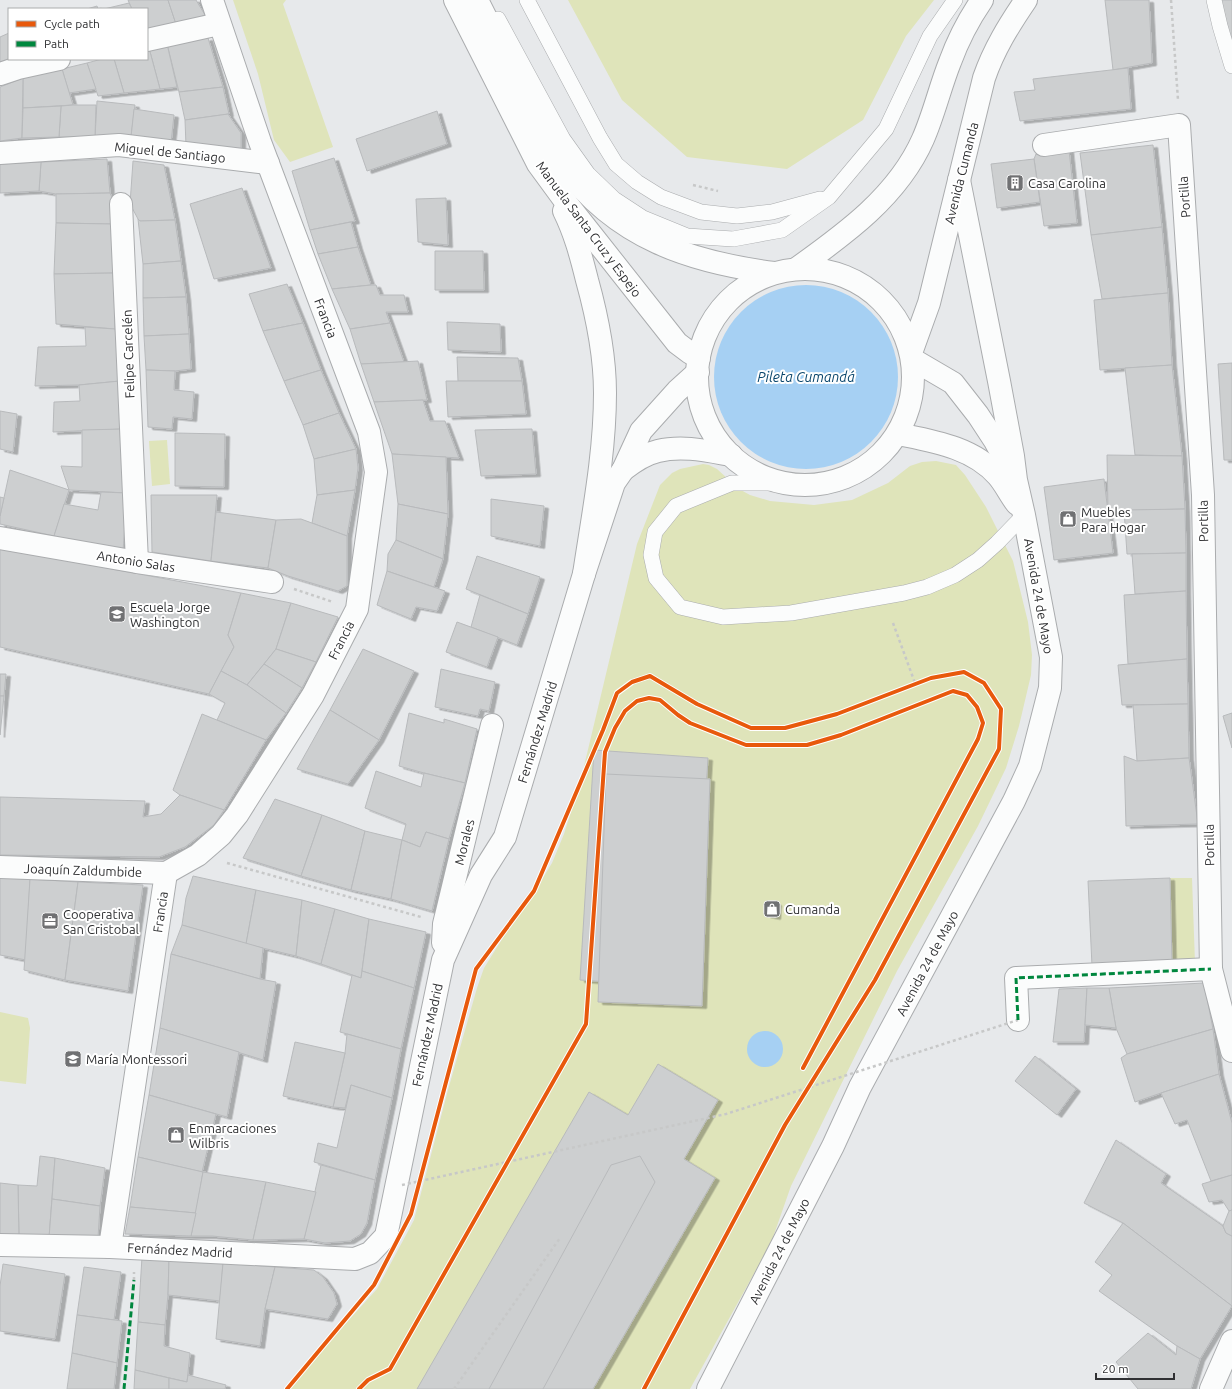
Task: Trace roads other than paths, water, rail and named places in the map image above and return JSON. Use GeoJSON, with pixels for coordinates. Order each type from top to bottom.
{"type":"FeatureCollection","features":[{"type":"Feature","properties":{"kind":"street","name":"Francia"},"geometry":{"type":"LineString","coordinates":[[110,1246],[166,873],[198,855],[221,835],[237,815],[313,696],[356,609],[376,472],[369,432],[268,163],[212,0]]}},
{"type":"Feature","properties":{"kind":"street","name":"Manuela Santa Cruz y Espejo"},"geometry":{"type":"LineString","coordinates":[[455,0],[538,164],[568,205],[677,343],[689,352],[698,365]]}},
{"type":"Feature","properties":{"kind":"street","name":"Manuela Santa Cruz y Espejo"},"geometry":{"type":"LineString","coordinates":[[477,0],[547,141],[565,167],[593,199],[625,225],[655,242],[672,250],[703,260],[741,269],[785,271],[807,269],[828,272],[850,279],[877,297],[892,313],[903,333],[911,356]]}},
{"type":"Feature","properties":{"kind":"street"},"geometry":{"type":"LineString","coordinates":[[911,356],[913,383],[911,401],[906,418],[898,434],[879,457],[863,469],[836,481],[806,485],[786,483],[756,473],[731,455],[718,440],[708,422],[701,403],[698,365],[705,337],[721,309],[745,287],[785,271],[843,236],[881,199],[902,174],[923,138],[950,60],[982,0]]}},
{"type":"Feature","properties":{"kind":"street","name":"Avenida Cumanda"},"geometry":{"type":"LineString","coordinates":[[911,356],[929,303],[988,65],[1005,31],[1026,0]]}},
{"type":"Feature","properties":{"kind":"street"},"geometry":{"type":"LineString","coordinates":[[148,40],[219,24]]}},
{"type":"Feature","properties":{"kind":"street"},"geometry":{"type":"LineString","coordinates":[[0,74],[18,68],[54,60]]}},
{"type":"Feature","properties":{"kind":"street","name":"Portilla"},"geometry":{"type":"LineString","coordinates":[[1044,145],[1179,125],[1203,495],[1211,968],[1232,1051]]}},
{"type":"Feature","properties":{"kind":"street","name":"Miguel de Santiago"},"geometry":{"type":"LineString","coordinates":[[0,153],[119,145],[268,163]]}},
{"type":"Feature","properties":{"kind":"street"},"geometry":{"type":"LineString","coordinates":[[538,164],[564,212],[582,259],[595,310],[603,360],[605,392],[604,433],[600,473],[584,574]]}},
{"type":"Feature","properties":{"kind":"street","name":"Avenida 24 de Mayo"},"geometry":{"type":"LineString","coordinates":[[708,1389],[834,1146],[860,1087],[1014,800],[1030,766],[1050,688],[1051,657],[1016,480],[999,381],[959,180]]}},
{"type":"Feature","properties":{"kind":"street","name":"Felipe Carcelén"},"geometry":{"type":"LineString","coordinates":[[121,204],[137,562]]}},
{"type":"Feature","properties":{"kind":"street","name":"Avenida 24 de Mayo"},"geometry":{"type":"LineString","coordinates":[[911,356],[953,383],[978,414],[995,441],[1016,480]]}},
{"type":"Feature","properties":{"kind":"street","name":"Fernández Madrid"},"geometry":{"type":"LineString","coordinates":[[0,1245],[110,1246],[356,1259],[370,1253],[386,1236],[443,960],[481,875],[505,837],[584,574],[614,482],[623,470],[641,431],[678,391],[698,365]]}},
{"type":"Feature","properties":{"kind":"street","name":"Avenida 24 de Mayo"},"geometry":{"type":"LineString","coordinates":[[898,434],[951,446],[981,461],[998,476],[1024,515]]}},
{"type":"Feature","properties":{"kind":"street","name":"Fernández Madrid"},"geometry":{"type":"LineString","coordinates":[[623,470],[636,460],[657,451],[693,449],[731,455]]}},
{"type":"Feature","properties":{"kind":"street","name":"Antonio Salas"},"geometry":{"type":"LineString","coordinates":[[0,538],[137,562],[272,582]]}},
{"type":"Feature","properties":{"kind":"street","name":"Morales"},"geometry":{"type":"LineString","coordinates":[[443,960],[444,924],[492,725]]}},
{"type":"Feature","properties":{"kind":"street","name":"Joaquín Zaldumbide"},"geometry":{"type":"LineString","coordinates":[[0,867],[166,873]]}},
{"type":"Feature","properties":{"kind":"street"},"geometry":{"type":"LineString","coordinates":[[1018,1020],[1016,978],[1211,968]]}},
{"type":"Feature","properties":{"kind":"street"},"geometry":{"type":"LineString","coordinates":[[1211,1389],[1232,1341]]}},
{"type":"Feature","properties":{"kind":"lane"},"geometry":{"type":"LineString","coordinates":[[488,0],[563,139],[588,174],[614,199],[643,218],[688,236],[733,239],[782,230],[829,197],[886,129],[930,36],[955,0]]}},
{"type":"Feature","properties":{"kind":"lane"},"geometry":{"type":"LineString","coordinates":[[527,0],[600,138],[616,164],[637,182],[661,197],[701,212],[738,216],[772,212],[829,197]]}},
{"type":"Feature","properties":{"kind":"lane"},"geometry":{"type":"LineString","coordinates":[[1214,0],[1232,66]]}},
{"type":"Feature","properties":{"kind":"lane"},"geometry":{"type":"LineString","coordinates":[[786,483],[732,483],[676,506],[655,532],[651,555],[656,578],[680,607],[723,617],[784,613],[842,605],[927,587],[955,575],[978,560],[1024,515]]}},
{"type":"Feature","properties":{"kind":"water","name":"Pileta Cumandá"},"geometry":{"type":"Polygon","coordinates":[[[806,285],[824,287],[841,292],[857,301],[871,312],[882,326],[891,342],[896,359],[898,377],[896,395],[891,412],[882,428],[871,442],[857,453],[841,462],[824,467],[806,469],[788,467],[771,462],[755,453],[741,442],[730,428],[721,412],[716,395],[714,377],[716,359],[721,342],[730,326],[741,312],[755,301],[771,292],[788,287],[806,285]]]}},
{"type":"Feature","properties":{"kind":"water"},"geometry":{"type":"Polygon","coordinates":[[[765,1031],[778,1036],[783,1049],[778,1062],[765,1067],[752,1062],[747,1049],[752,1036],[765,1031]]]}},
{"type":"Feature","properties":{"kind":"place","name":"Casa Carolina"},"geometry":{"type":"Point","coordinates":[1015,183]}},
{"type":"Feature","properties":{"kind":"place","name":"Muebles Para Hogar"},"geometry":{"type":"Point","coordinates":[1068,519]}},
{"type":"Feature","properties":{"kind":"place","name":"Escuela Jorge Washington"},"geometry":{"type":"Point","coordinates":[117,614]}},
{"type":"Feature","properties":{"kind":"place","name":"Cumanda"},"geometry":{"type":"Point","coordinates":[772,909]}},
{"type":"Feature","properties":{"kind":"place","name":"Cooperativa San Cristobal"},"geometry":{"type":"Point","coordinates":[50,921]}},
{"type":"Feature","properties":{"kind":"place","name":"María Montessori"},"geometry":{"type":"Point","coordinates":[73,1059]}},
{"type":"Feature","properties":{"kind":"place","name":"Enmarcaciones Wilbris"},"geometry":{"type":"Point","coordinates":[176,1135]}}]}
